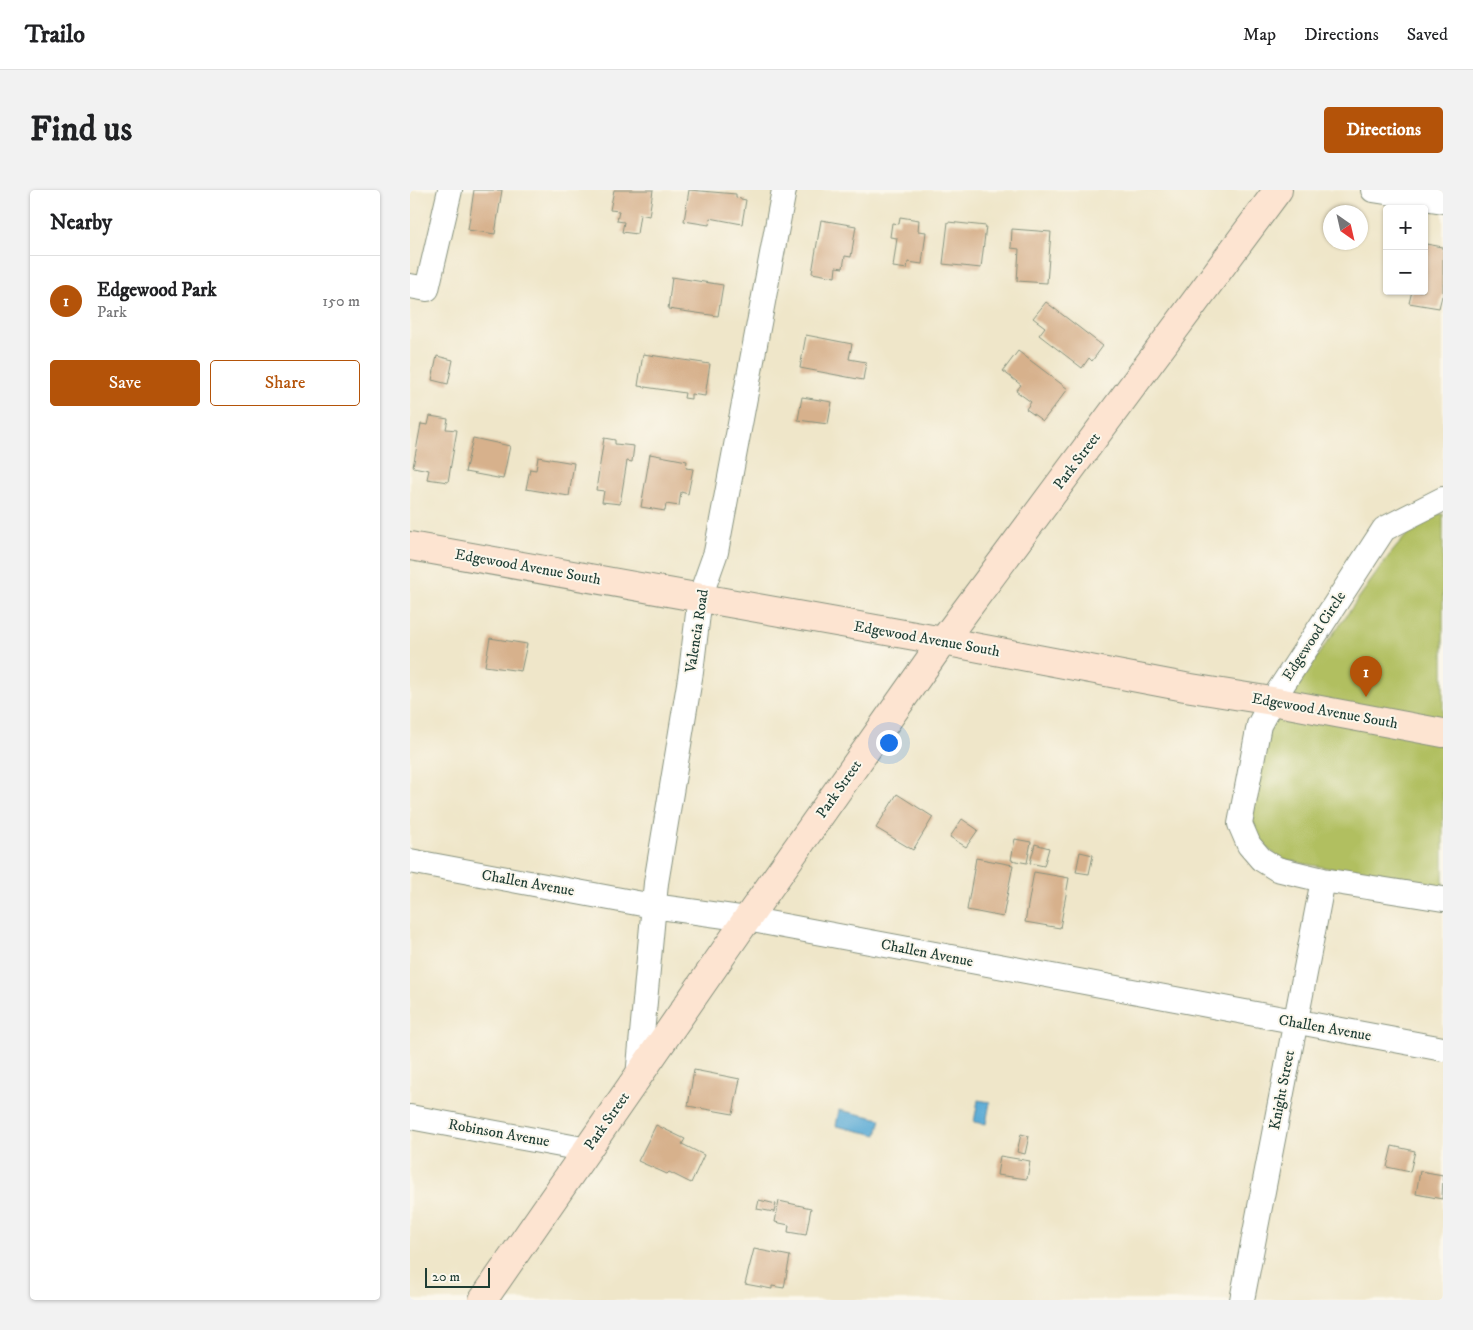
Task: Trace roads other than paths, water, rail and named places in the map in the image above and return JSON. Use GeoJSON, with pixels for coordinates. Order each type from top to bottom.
{"type":"FeatureCollection","features":[{"type":"Feature","properties":{"kind":"street"},"geometry":{"type":"LineString","coordinates":[[410,286],[427,289],[450,190]]}},
{"type":"Feature","properties":{"kind":"street","name":"Valencia Road"},"geometry":{"type":"LineString","coordinates":[[638,1077],[653,906],[691,672],[700,597],[716,552],[784,190]]}},
{"type":"Feature","properties":{"kind":"street","name":"Park Street"},"geometry":{"type":"LineString","coordinates":[[483,1300],[747,919],[943,641],[1278,190]]}},
{"type":"Feature","properties":{"kind":"street"},"geometry":{"type":"LineString","coordinates":[[1373,190],[1443,201]]}},
{"type":"Feature","properties":{"kind":"street","name":"Edgewood Circle"},"geometry":{"type":"LineString","coordinates":[[1443,499],[1384,529],[1272,701],[1259,725],[1240,824],[1248,845],[1261,859],[1277,869],[1323,880],[1443,899]]}},
{"type":"Feature","properties":{"kind":"street","name":"Edgewood Avenue South"},"geometry":{"type":"LineString","coordinates":[[410,546],[1443,733]]}},
{"type":"Feature","properties":{"kind":"street","name":"Challen Avenue"},"geometry":{"type":"LineString","coordinates":[[410,861],[653,906],[747,919],[1443,1049]]}},
{"type":"Feature","properties":{"kind":"street","name":"Knight Street"},"geometry":{"type":"LineString","coordinates":[[1242,1300],[1294,1022],[1323,880]]}},
{"type":"Feature","properties":{"kind":"street","name":"Robinson Avenue"},"geometry":{"type":"LineString","coordinates":[[410,1117],[588,1150]]}},
{"type":"Feature","properties":{"kind":"water"},"geometry":{"type":"Polygon","coordinates":[[[978,1100],[990,1102],[986,1124],[974,1122],[978,1100]]]}},
{"type":"Feature","properties":{"kind":"water"},"geometry":{"type":"Polygon","coordinates":[[[839,1110],[881,1119],[877,1135],[836,1126],[839,1110]]]}},
{"type":"Feature","properties":{"kind":"place","name":"Edgewood Park"},"geometry":{"type":"Point","coordinates":[1366,697]}}]}
